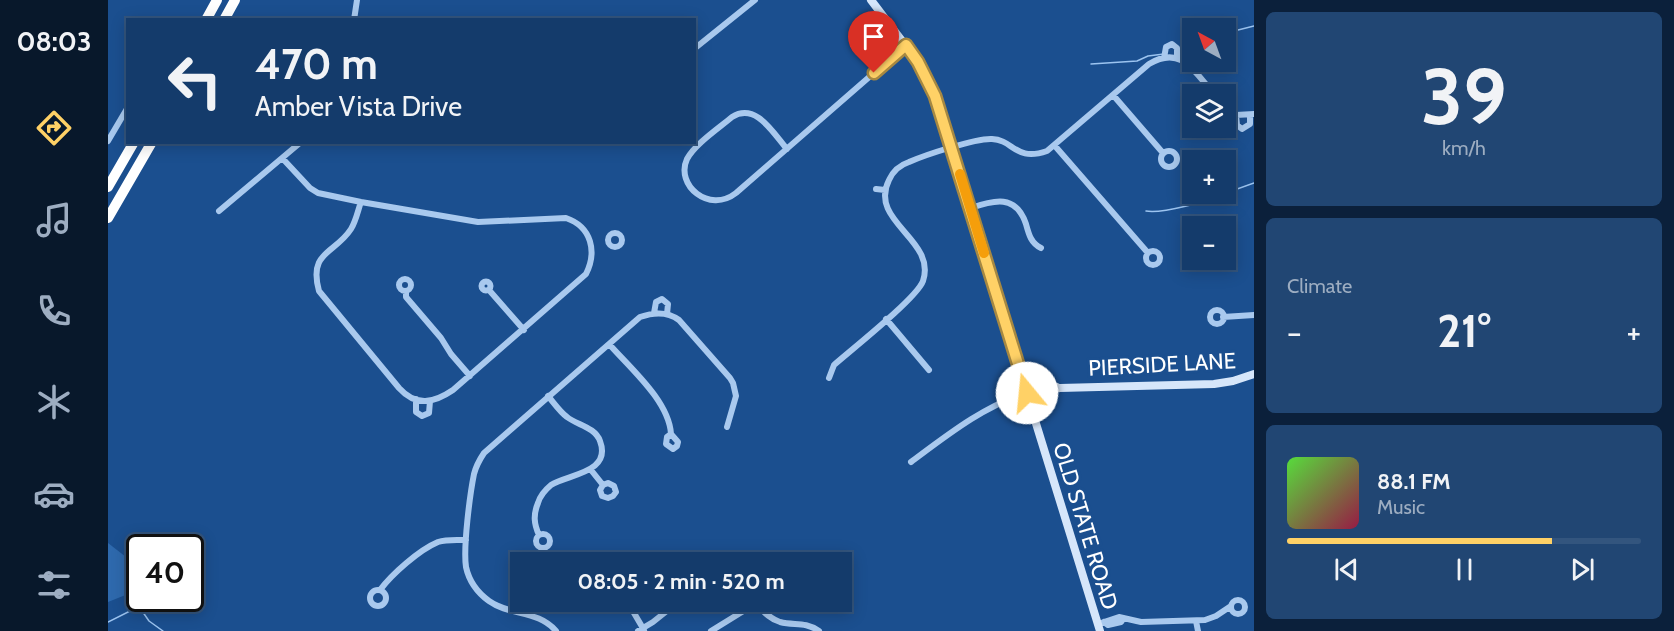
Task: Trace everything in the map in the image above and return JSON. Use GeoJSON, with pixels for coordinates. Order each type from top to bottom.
{"type":"FeatureCollection","features":[{"type":"Feature","properties":{"kind":"highway"},"geometry":{"type":"LineString","coordinates":[[207,18],[217,0]]}},
{"type":"Feature","properties":{"kind":"highway"},"geometry":{"type":"LineString","coordinates":[[225,18],[235,0]]}},
{"type":"Feature","properties":{"kind":"highway"},"geometry":{"type":"LineString","coordinates":[[108,187],[133,144]]}},
{"type":"Feature","properties":{"kind":"highway"},"geometry":{"type":"LineString","coordinates":[[108,218],[151,144]]}},
{"type":"Feature","properties":{"kind":"street"},"geometry":{"type":"LineString","coordinates":[[354,18],[357,0]]}},
{"type":"Feature","properties":{"kind":"street"},"geometry":{"type":"LineString","coordinates":[[696,47],[755,0]]}},
{"type":"Feature","properties":{"kind":"street","name":"OLD STATE ROAD"},"geometry":{"type":"LineString","coordinates":[[871,0],[906,45],[928,81],[971,208],[1034,420],[1100,626]]}},
{"type":"Feature","properties":{"kind":"street"},"geometry":{"type":"LineString","coordinates":[[1164,58],[1164,49],[1167,45],[1172,44],[1177,48],[1178,57]]}},
{"type":"Feature","properties":{"kind":"street"},"geometry":{"type":"LineString","coordinates":[[787,149],[758,117],[749,112],[740,113],[732,117],[692,152],[686,163],[686,177],[691,187],[701,197],[712,201],[724,201],[736,194],[906,45]]}},
{"type":"Feature","properties":{"kind":"street"},"geometry":{"type":"LineString","coordinates":[[829,378],[834,365],[917,291],[923,279],[925,266],[917,246],[890,213],[885,200],[889,178],[900,166],[987,139],[998,140],[1015,151],[1040,154],[1055,146],[1149,64],[1164,58],[1178,57],[1205,84]]}},
{"type":"Feature","properties":{"kind":"street"},"geometry":{"type":"LineString","coordinates":[[1113,95],[1163,153]]}},
{"type":"Feature","properties":{"kind":"street"},"geometry":{"type":"LineString","coordinates":[[108,141],[126,111]]}},
{"type":"Feature","properties":{"kind":"street"},"geometry":{"type":"LineString","coordinates":[[1236,114],[1252,115],[1247,128],[1242,129],[1237,126],[1236,114]]}},
{"type":"Feature","properties":{"kind":"street"},"geometry":{"type":"LineString","coordinates":[[219,211],[299,144]]}},
{"type":"Feature","properties":{"kind":"street"},"geometry":{"type":"LineString","coordinates":[[1055,146],[1148,253]]}},
{"type":"Feature","properties":{"kind":"street"},"geometry":{"type":"LineString","coordinates":[[283,159],[310,188],[318,193],[360,202],[478,222],[566,218],[579,224],[586,231],[592,246],[591,262],[586,274],[470,376],[440,399],[430,401],[416,399],[407,396],[399,388],[319,291],[318,264],[329,248],[351,228],[360,202]]}},
{"type":"Feature","properties":{"kind":"street"},"geometry":{"type":"LineString","coordinates":[[876,189],[885,190]]}},
{"type":"Feature","properties":{"kind":"street"},"geometry":{"type":"LineString","coordinates":[[971,208],[994,201],[1010,204],[1021,213],[1032,241],[1041,248]]}},
{"type":"Feature","properties":{"kind":"street"},"geometry":{"type":"LineString","coordinates":[[592,246],[608,242]]}},
{"type":"Feature","properties":{"kind":"street"},"geometry":{"type":"LineString","coordinates":[[489,290],[524,330]]}},
{"type":"Feature","properties":{"kind":"street"},"geometry":{"type":"LineString","coordinates":[[406,291],[406,297],[470,376]]}},
{"type":"Feature","properties":{"kind":"street"},"geometry":{"type":"LineString","coordinates":[[654,313],[656,302],[662,299],[668,304],[667,314]]}},
{"type":"Feature","properties":{"kind":"street"},"geometry":{"type":"LineString","coordinates":[[556,631],[535,616],[501,608],[482,595],[471,581],[466,567],[466,540],[474,472],[488,448],[640,317],[654,313],[667,314],[680,320],[730,378],[736,396],[727,427]]}},
{"type":"Feature","properties":{"kind":"street"},"geometry":{"type":"LineString","coordinates":[[1223,317],[1254,315]]}},
{"type":"Feature","properties":{"kind":"street"},"geometry":{"type":"LineString","coordinates":[[886,319],[930,369]]}},
{"type":"Feature","properties":{"kind":"street"},"geometry":{"type":"LineString","coordinates":[[609,344],[664,408],[671,426],[671,434]]}},
{"type":"Feature","properties":{"kind":"street"},"geometry":{"type":"LineString","coordinates":[[1020,367],[1038,381],[1060,388]]}},
{"type":"Feature","properties":{"kind":"street","name":"PIERSIDE LANE"},"geometry":{"type":"LineString","coordinates":[[911,462],[962,426],[1008,400],[1027,393],[1060,388],[1214,384],[1254,374]]}},
{"type":"Feature","properties":{"kind":"street"},"geometry":{"type":"LineString","coordinates":[[539,535],[534,518],[540,497],[552,485],[591,470],[600,457],[600,441],[592,431],[565,416],[548,396]]}},
{"type":"Feature","properties":{"kind":"street"},"geometry":{"type":"LineString","coordinates":[[416,399],[416,412],[422,416],[429,413],[430,401]]}},
{"type":"Feature","properties":{"kind":"street"},"geometry":{"type":"LineString","coordinates":[[591,470],[603,485]]}},
{"type":"Feature","properties":{"kind":"street"},"geometry":{"type":"LineString","coordinates":[[380,590],[390,578],[430,546],[445,540],[466,540]]}},
{"type":"Feature","properties":{"kind":"street"},"geometry":{"type":"LineString","coordinates":[[1100,626],[1106,620],[1119,617],[1141,622],[1211,619],[1232,606]]}},
{"type":"Feature","properties":{"kind":"street"},"geometry":{"type":"LineString","coordinates":[[634,612],[642,630],[665,612]]}},
{"type":"Feature","properties":{"kind":"street"},"geometry":{"type":"LineString","coordinates":[[711,631],[742,612]]}},
{"type":"Feature","properties":{"kind":"street"},"geometry":{"type":"LineString","coordinates":[[765,612],[780,622],[806,624],[819,631]]}},
{"type":"Feature","properties":{"kind":"street"},"geometry":{"type":"LineString","coordinates":[[1196,621],[1198,631]]}},
{"type":"Feature","properties":{"kind":"street"},"geometry":{"type":"LineString","coordinates":[[1141,622],[1143,630]]}},
{"type":"Feature","properties":{"kind":"shaded area"},"geometry":{"type":"Polygon","coordinates":[[[108,543],[126,557],[126,595],[108,602],[108,543]]]}},
{"type":"Feature","properties":{"kind":"waterway"},"geometry":{"type":"LineString","coordinates":[[1236,30],[1254,26]]}},
{"type":"Feature","properties":{"kind":"waterway"},"geometry":{"type":"LineString","coordinates":[[1091,64],[1137,61],[1148,56],[1164,54]]}},
{"type":"Feature","properties":{"kind":"waterway"},"geometry":{"type":"LineString","coordinates":[[1236,189],[1254,183]]}},
{"type":"Feature","properties":{"kind":"waterway"},"geometry":{"type":"LineString","coordinates":[[1146,211],[1174,209],[1193,204]]}},
{"type":"Feature","properties":{"kind":"waterway"},"geometry":{"type":"LineString","coordinates":[[108,622],[140,608],[149,621],[163,631]]}},
{"type":"Feature","properties":{"kind":"slow traffic"},"geometry":{"type":"LineString","coordinates":[[960,174],[984,253]]}},
{"type":"Feature","properties":{"kind":"route"},"geometry":{"type":"LineString","coordinates":[[874,73],[906,45],[928,81],[952,148],[1027,393]]}}]}
